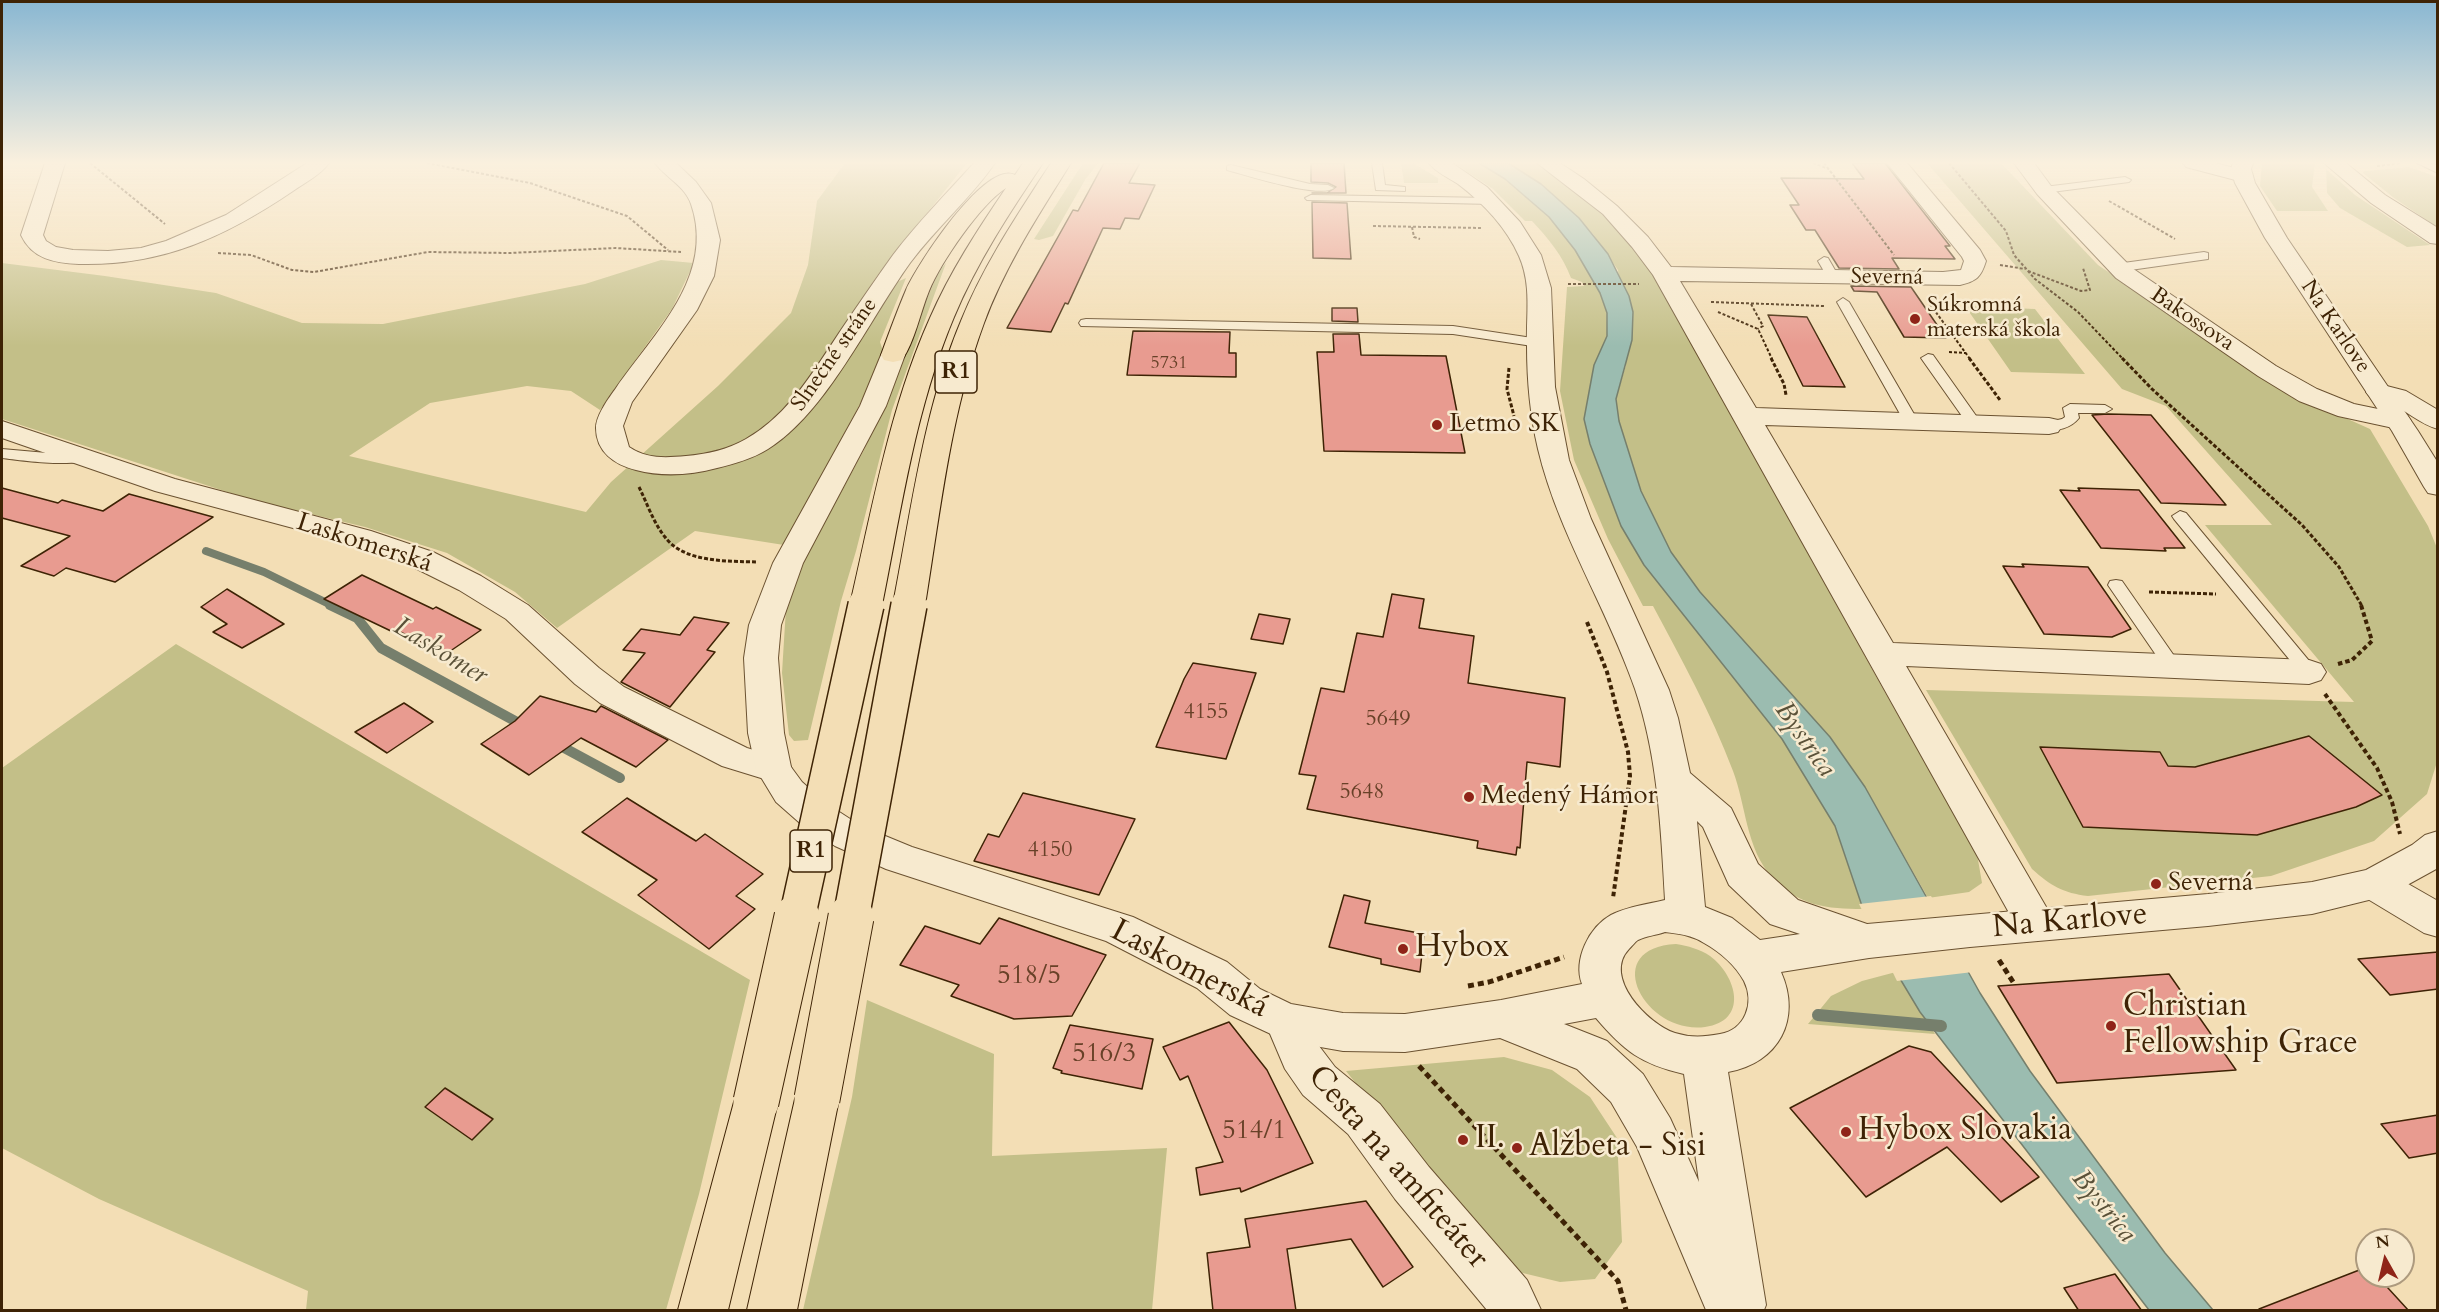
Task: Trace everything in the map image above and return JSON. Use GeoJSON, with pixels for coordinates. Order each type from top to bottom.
{"type":"FeatureCollection","features":[{"type":"Feature","properties":{"kind":"highway"},"geometry":{"type":"LineString","coordinates":[[893,355],[918,289],[934,259],[961,224]]}},
{"type":"Feature","properties":{"kind":"highway"},"geometry":{"type":"LineString","coordinates":[[979,246],[988,224]]}},
{"type":"Feature","properties":{"kind":"highway","name":"R1"},"geometry":{"type":"LineString","coordinates":[[703,1311],[756,1102],[910,414],[941,318],[993,224]]}},
{"type":"Feature","properties":{"kind":"highway","name":"R1"},"geometry":{"type":"LineString","coordinates":[[772,1311],[817,1098],[945,415],[972,322],[1022,224]]}},
{"type":"Feature","properties":{"kind":"street"},"geometry":{"type":"LineString","coordinates":[[35,224],[32,235],[35,244],[45,251],[62,256],[106,258],[162,250],[189,241],[225,224]]}},
{"type":"Feature","properties":{"kind":"street"},"geometry":{"type":"LineString","coordinates":[[622,455],[608,436],[608,423],[614,409],[686,308],[706,269],[710,237],[707,224]]}},
{"type":"Feature","properties":{"kind":"street","name":"Slnečné stráne"},"geometry":{"type":"LineString","coordinates":[[622,455],[640,463],[660,467],[684,466],[741,454],[782,428],[815,389],[904,256],[932,224]]}},
{"type":"Feature","properties":{"kind":"street"},"geometry":{"type":"LineString","coordinates":[[1511,224],[1530,255],[1540,282],[1539,343],[1543,391],[1555,458],[1574,513],[1652,691],[1675,780],[1686,918]]}},
{"type":"Feature","properties":{"kind":"street"},"geometry":{"type":"LineString","coordinates":[[1623,224],[1640,242],[1651,279],[1747,416],[2036,924]]}},
{"type":"Feature","properties":{"kind":"street","name":"Severná"},"geometry":{"type":"LineString","coordinates":[[1651,279],[1828,269],[1943,279],[1960,278],[1971,274],[1975,261],[1947,224]]}},
{"type":"Feature","properties":{"kind":"street","name":"Bakossova"},"geometry":{"type":"LineString","coordinates":[[2076,224],[2116,268],[2267,371],[2308,395],[2347,410],[2438,435]]}},
{"type":"Feature","properties":{"kind":"street","name":"Na Karlove"},"geometry":{"type":"LineString","coordinates":[[2268,224],[2400,423],[2438,488]]}},
{"type":"Feature","properties":{"kind":"street"},"geometry":{"type":"LineString","coordinates":[[2416,224],[2438,238]]}},
{"type":"Feature","properties":{"kind":"street","name":"Laskomerská"},"geometry":{"type":"LineString","coordinates":[[893,355],[873,406],[788,563],[765,625],[761,658],[766,733],[774,768],[789,792],[814,814],[848,836],[900,858],[1119,929],[1212,975],[1245,1002],[1286,1022],[1371,1034],[1405,1033],[1501,1019],[1606,997]]}},
{"type":"Feature","properties":{"kind":"street","name":"Bakossova"},"geometry":{"type":"LineString","coordinates":[[2379,392],[2397,397],[2438,422]]}},
{"type":"Feature","properties":{"kind":"street"},"geometry":{"type":"LineString","coordinates":[[1747,416],[2049,426]]}},
{"type":"Feature","properties":{"kind":"street","name":"Bakossova"},"geometry":{"type":"LineString","coordinates":[[2400,423],[2438,422]]}},
{"type":"Feature","properties":{"kind":"street","name":"Laskomerská"},"geometry":{"type":"LineString","coordinates":[[2,429],[165,485],[379,542],[422,559],[470,583],[517,612],[587,676],[612,695],[735,758],[774,768]]}},
{"type":"Feature","properties":{"kind":"street"},"geometry":{"type":"LineString","coordinates":[[1883,654],[2308,672]]}},
{"type":"Feature","properties":{"kind":"street","name":"Na Karlove"},"geometry":{"type":"LineString","coordinates":[[1675,780],[1718,818],[1743,874],[1784,912],[1869,941]]}},
{"type":"Feature","properties":{"kind":"street","name":"Na Karlove"},"geometry":{"type":"LineString","coordinates":[[1752,959],[1869,941],[1984,943],[2036,924],[2208,910],[2312,898],[2375,884],[2426,856],[2438,846]]}},
{"type":"Feature","properties":{"kind":"street"},"geometry":{"type":"LineString","coordinates":[[2375,884],[2438,921]]}},
{"type":"Feature","properties":{"kind":"street"},"geometry":{"type":"LineString","coordinates":[[1665,916],[1686,918],[1722,933],[1752,959],[1764,978],[1769,995],[1768,1014],[1761,1032],[1748,1046],[1728,1054],[1704,1058],[1680,1055],[1642,1037],[1617,1016],[1606,997],[1600,979],[1600,962],[1605,946],[1614,933],[1628,923],[1645,918],[1665,916]]}},
{"type":"Feature","properties":{"kind":"street"},"geometry":{"type":"LineString","coordinates":[[1501,1019],[1592,1055],[1627,1088],[1654,1132],[1731,1311]]}},
{"type":"Feature","properties":{"kind":"street","name":"Cesta na amfiteáter"},"geometry":{"type":"LineString","coordinates":[[1286,1022],[1300,1055],[1319,1081],[1364,1119],[1412,1183],[1509,1298],[1516,1311]]}},
{"type":"Feature","properties":{"kind":"street"},"geometry":{"type":"LineString","coordinates":[[1704,1058],[1741,1311]]}},
{"type":"Feature","properties":{"kind":"lane"},"geometry":{"type":"LineString","coordinates":[[2116,268],[2204,256]]}},
{"type":"Feature","properties":{"kind":"lane"},"geometry":{"type":"LineString","coordinates":[[1845,304],[1911,422]]}},
{"type":"Feature","properties":{"kind":"lane"},"geometry":{"type":"LineString","coordinates":[[1086,323],[1453,330],[1539,343]]}},
{"type":"Feature","properties":{"kind":"lane"},"geometry":{"type":"LineString","coordinates":[[1928,358],[1974,423]]}},
{"type":"Feature","properties":{"kind":"lane"},"geometry":{"type":"LineString","coordinates":[[2049,426],[2067,423],[2072,418],[2070,408],[2104,409]]}},
{"type":"Feature","properties":{"kind":"lane","name":"Laskomerská"},"geometry":{"type":"LineString","coordinates":[[2,454],[47,458],[84,457]]}},
{"type":"Feature","properties":{"kind":"lane"},"geometry":{"type":"LineString","coordinates":[[2180,516],[2308,672]]}},
{"type":"Feature","properties":{"kind":"lane"},"geometry":{"type":"LineString","coordinates":[[2119,588],[2173,667]]}},
{"type":"Feature","properties":{"kind":"path"},"geometry":{"type":"LineString","coordinates":[[166,224],[183,233],[199,252],[260,258],[290,272],[307,273],[325,272],[428,252],[510,253],[616,248],[709,255]]}},
{"type":"Feature","properties":{"kind":"path"},"geometry":{"type":"LineString","coordinates":[[637,224],[669,251]]}},
{"type":"Feature","properties":{"kind":"path"},"geometry":{"type":"LineString","coordinates":[[2000,224],[2006,231],[2014,255],[2034,279],[2078,312],[2152,389],[2302,525],[2339,567],[2364,609],[2372,641],[2352,660],[2308,672],[2377,768],[2392,802],[2400,836]]}},
{"type":"Feature","properties":{"kind":"path"},"geometry":{"type":"LineString","coordinates":[[2149,224],[2204,256]]}},
{"type":"Feature","properties":{"kind":"path"},"geometry":{"type":"LineString","coordinates":[[1373,226],[1489,228]]}},
{"type":"Feature","properties":{"kind":"path"},"geometry":{"type":"LineString","coordinates":[[1412,227],[1414,237],[1420,239]]}},
{"type":"Feature","properties":{"kind":"path"},"geometry":{"type":"LineString","coordinates":[[2028,271],[2081,291],[2090,290],[2082,266],[2115,280],[2138,283]]}},
{"type":"Feature","properties":{"kind":"path"},"geometry":{"type":"LineString","coordinates":[[1568,284],[1651,279]]}},
{"type":"Feature","properties":{"kind":"path"},"geometry":{"type":"LineString","coordinates":[[1704,302],[1845,304]]}},
{"type":"Feature","properties":{"kind":"path"},"geometry":{"type":"LineString","coordinates":[[1751,304],[1762,326],[1758,329]]}},
{"type":"Feature","properties":{"kind":"path"},"geometry":{"type":"LineString","coordinates":[[1714,310],[1758,329],[1784,384],[1787,400]]}},
{"type":"Feature","properties":{"kind":"path"},"geometry":{"type":"LineString","coordinates":[[622,455],[667,540],[689,554],[720,561],[788,563]]}},
{"type":"Feature","properties":{"kind":"path"},"geometry":{"type":"LineString","coordinates":[[2119,588],[2245,594]]}},
{"type":"Feature","properties":{"kind":"path"},"geometry":{"type":"LineString","coordinates":[[1586,618],[1607,672],[1628,752],[1628,787],[1618,867],[1609,906]]}},
{"type":"Feature","properties":{"kind":"path"},"geometry":{"type":"LineString","coordinates":[[1984,943],[2015,985]]}},
{"type":"Feature","properties":{"kind":"path"},"geometry":{"type":"LineString","coordinates":[[1466,987],[1489,982],[1569,955]]}},
{"type":"Feature","properties":{"kind":"path"},"geometry":{"type":"LineString","coordinates":[[1414,1061],[1618,1281],[1626,1311]]}},
{"type":"Feature","properties":{"kind":"shaded area"},"geometry":{"type":"Polygon","coordinates":[[[814,224],[918,224],[877,276],[834,341],[897,282],[906,278],[880,342],[883,351],[860,404],[784,545],[695,531],[557,628],[515,592],[447,553],[365,527],[252,500],[2,419],[2,263],[216,293],[302,323],[383,324],[585,284],[661,260],[694,263],[672,309],[600,410],[571,391],[527,386],[430,403],[349,456],[586,512],[611,482],[718,386],[791,313],[808,265],[814,224]]]}},
{"type":"Feature","properties":{"kind":"shaded area"},"geometry":{"type":"Polygon","coordinates":[[[1044,224],[1060,224],[1053,236],[1034,239],[1044,224]]]}},
{"type":"Feature","properties":{"kind":"shaded area"},"geometry":{"type":"Polygon","coordinates":[[[1535,224],[1555,224],[1575,250],[1600,293],[1607,313],[1607,336],[1594,365],[1584,419],[1590,444],[1621,526],[1644,565],[1782,739],[1835,826],[1863,909],[1825,907],[1803,900],[1782,887],[1763,866],[1752,840],[1733,771],[1706,708],[1653,606],[1643,606],[1608,539],[1574,460],[1560,391],[1567,287],[1584,286],[1582,282],[1571,278],[1564,262],[1535,224]]]}},
{"type":"Feature","properties":{"kind":"shaded area"},"geometry":{"type":"Polygon","coordinates":[[[1584,224],[1616,224],[1655,276],[1883,689],[1977,854],[1982,883],[1969,892],[1928,898],[1865,787],[1830,737],[1700,592],[1671,552],[1641,491],[1619,421],[1616,399],[1626,365],[1618,270],[1584,224]]]}},
{"type":"Feature","properties":{"kind":"shaded area"},"geometry":{"type":"Polygon","coordinates":[[[1980,224],[2059,224],[2098,265],[2255,370],[2310,402],[2370,429],[2428,526],[2437,548],[2437,762],[2427,794],[2374,841],[2271,876],[2088,896],[2071,893],[2045,880],[2032,869],[1926,690],[2354,702],[2205,525],[2272,525],[2166,406],[2122,389],[1980,224]]]}},
{"type":"Feature","properties":{"kind":"shaded area"},"geometry":{"type":"Polygon","coordinates":[[[2368,224],[2399,224],[2430,245],[2407,247],[2368,224]]]}},
{"type":"Feature","properties":{"kind":"shaded area"},"geometry":{"type":"Polygon","coordinates":[[[946,263],[892,410],[841,601],[808,740],[794,741],[789,735],[782,673],[786,608],[804,560],[863,452],[893,388],[928,296],[939,271],[946,263]]]}},
{"type":"Feature","properties":{"kind":"shaded area"},"geometry":{"type":"Polygon","coordinates":[[[1965,306],[2035,309],[2085,374],[2011,372],[1965,306]]]}},
{"type":"Feature","properties":{"kind":"shaded area"},"geometry":{"type":"Polygon","coordinates":[[[176,644],[750,980],[699,1194],[666,1310],[306,1310],[308,1291],[99,1199],[2,1148],[2,768],[176,644]]]}},
{"type":"Feature","properties":{"kind":"shaded area"},"geometry":{"type":"Polygon","coordinates":[[[1676,944],[1694,948],[1710,956],[1727,975],[1732,986],[1733,1007],[1728,1016],[1719,1023],[1705,1027],[1683,1026],[1664,1018],[1649,1005],[1639,990],[1635,974],[1639,960],[1652,949],[1676,944]]]}},
{"type":"Feature","properties":{"kind":"shaded area"},"geometry":{"type":"Polygon","coordinates":[[[1896,972],[1935,1034],[1808,1024],[1831,996],[1862,981],[1896,972]]]}},
{"type":"Feature","properties":{"kind":"shaded area"},"geometry":{"type":"Polygon","coordinates":[[[867,1000],[994,1054],[992,1156],[1167,1148],[1152,1310],[803,1310],[852,1097],[867,1000]]]}},
{"type":"Feature","properties":{"kind":"shaded area"},"geometry":{"type":"Polygon","coordinates":[[[1504,1057],[1552,1070],[1590,1097],[1617,1138],[1622,1242],[1595,1279],[1560,1282],[1502,1268],[1346,1071],[1504,1057]]]}},
{"type":"Feature","properties":{"kind":"water","name":"Bystrica"},"geometry":{"type":"Polygon","coordinates":[[[1555,224],[1584,224],[1608,254],[1629,296],[1633,312],[1632,340],[1616,399],[1619,421],[1641,491],[1671,552],[1700,592],[1830,737],[1865,787],[1980,993],[2030,1071],[2165,1253],[2213,1310],[2149,1310],[1920,1012],[1863,909],[1835,826],[1782,739],[1644,565],[1621,526],[1590,444],[1584,419],[1594,365],[1607,336],[1607,313],[1600,293],[1575,250],[1555,224]]]}},
{"type":"Feature","properties":{"kind":"pier"},"geometry":{"type":"Polygon","coordinates":[[[1931,896],[1973,972],[1897,981],[1859,904],[1931,896]]]}},
{"type":"Feature","properties":{"kind":"building"},"geometry":{"type":"Polygon","coordinates":[[[1065,224],[1122,224],[1120,229],[1103,228],[1068,304],[1065,303],[1051,332],[1007,328],[1065,224]]]}},
{"type":"Feature","properties":{"kind":"building"},"geometry":{"type":"Polygon","coordinates":[[[1312,224],[1349,224],[1351,259],[1313,258],[1312,224]]]}},
{"type":"Feature","properties":{"kind":"building"},"geometry":{"type":"Polygon","coordinates":[[[1802,224],[1933,224],[1950,246],[1945,246],[1955,259],[1892,258],[1899,269],[1839,268],[1815,230],[1806,230],[1802,224]]]}},
{"type":"Feature","properties":{"kind":"building"},"geometry":{"type":"Polygon","coordinates":[[[1851,286],[1911,287],[1946,338],[1904,337],[1877,292],[1854,291],[1851,286]]]}},
{"type":"Feature","properties":{"kind":"building"},"geometry":{"type":"Polygon","coordinates":[[[1332,308],[1357,308],[1358,322],[1332,321],[1332,308]]]}},
{"type":"Feature","properties":{"kind":"building"},"geometry":{"type":"Polygon","coordinates":[[[1768,315],[1807,317],[1845,387],[1803,386],[1768,315]]]}},
{"type":"Feature","properties":{"kind":"building"},"geometry":{"type":"Polygon","coordinates":[[[1133,331],[1230,332],[1229,353],[1236,353],[1236,377],[1127,375],[1133,331]]]}},
{"type":"Feature","properties":{"kind":"building"},"geometry":{"type":"Polygon","coordinates":[[[1333,334],[1359,334],[1361,355],[1446,356],[1465,453],[1324,451],[1317,352],[1334,352],[1333,334]]]}},
{"type":"Feature","properties":{"kind":"building"},"geometry":{"type":"Polygon","coordinates":[[[2092,415],[2151,415],[2226,505],[2161,503],[2092,415]]]}},
{"type":"Feature","properties":{"kind":"building"},"geometry":{"type":"Polygon","coordinates":[[[2,488],[58,503],[62,500],[103,511],[129,494],[213,517],[115,582],[66,568],[54,576],[21,566],[70,536],[2,518],[2,488]]]}},
{"type":"Feature","properties":{"kind":"building"},"geometry":{"type":"Polygon","coordinates":[[[2078,488],[2139,490],[2185,548],[2164,548],[2166,551],[2101,548],[2060,490],[2080,491],[2078,488]]]}},
{"type":"Feature","properties":{"kind":"building"},"geometry":{"type":"Polygon","coordinates":[[[2022,564],[2088,567],[2131,629],[2112,637],[2044,634],[2003,566],[2024,567],[2022,564]]]}},
{"type":"Feature","properties":{"kind":"building"},"geometry":{"type":"Polygon","coordinates":[[[362,575],[433,609],[436,607],[481,630],[446,654],[324,599],[362,575]]]}},
{"type":"Feature","properties":{"kind":"building"},"geometry":{"type":"Polygon","coordinates":[[[227,589],[284,624],[242,648],[213,632],[227,624],[201,607],[227,589]]]}},
{"type":"Feature","properties":{"kind":"building"},"geometry":{"type":"Polygon","coordinates":[[[1392,594],[1424,599],[1419,628],[1474,636],[1468,683],[1565,698],[1560,767],[1527,762],[1520,848],[1517,847],[1516,855],[1477,848],[1478,841],[1307,809],[1316,776],[1299,774],[1321,688],[1344,692],[1357,633],[1383,637],[1392,594]]]}},
{"type":"Feature","properties":{"kind":"building"},"geometry":{"type":"Polygon","coordinates":[[[1259,614],[1290,619],[1283,644],[1251,639],[1259,614]]]}},
{"type":"Feature","properties":{"kind":"building"},"geometry":{"type":"Polygon","coordinates":[[[694,617],[729,623],[707,650],[715,652],[670,707],[621,682],[645,653],[623,650],[641,629],[680,635],[694,617]]]}},
{"type":"Feature","properties":{"kind":"building"},"geometry":{"type":"Polygon","coordinates":[[[1193,663],[1256,673],[1226,759],[1156,747],[1193,663]]]}},
{"type":"Feature","properties":{"kind":"building"},"geometry":{"type":"Polygon","coordinates":[[[540,696],[596,712],[601,706],[668,740],[636,767],[581,738],[529,775],[481,744],[515,721],[540,696]]]}},
{"type":"Feature","properties":{"kind":"building"},"geometry":{"type":"Polygon","coordinates":[[[404,703],[433,722],[387,753],[355,732],[404,703]]]}},
{"type":"Feature","properties":{"kind":"building"},"geometry":{"type":"Polygon","coordinates":[[[2309,736],[2382,795],[2356,807],[2257,835],[2083,827],[2040,747],[2160,752],[2168,766],[2195,767],[2309,736]]]}},
{"type":"Feature","properties":{"kind":"building"},"geometry":{"type":"Polygon","coordinates":[[[1023,793],[1135,819],[1099,895],[974,861],[988,834],[999,837],[1023,793]]]}},
{"type":"Feature","properties":{"kind":"building"},"geometry":{"type":"Polygon","coordinates":[[[627,798],[696,841],[705,834],[763,874],[736,896],[755,909],[709,949],[638,895],[657,880],[582,832],[627,798]]]}},
{"type":"Feature","properties":{"kind":"building"},"geometry":{"type":"Polygon","coordinates":[[[1344,895],[1370,901],[1365,923],[1424,934],[1420,972],[1381,964],[1381,959],[1329,947],[1344,895]]]}},
{"type":"Feature","properties":{"kind":"building"},"geometry":{"type":"Polygon","coordinates":[[[999,918],[1106,955],[1072,1016],[1014,1019],[951,996],[959,985],[900,965],[925,926],[980,944],[999,918]]]}},
{"type":"Feature","properties":{"kind":"building"},"geometry":{"type":"Polygon","coordinates":[[[2438,952],[2438,989],[2390,995],[2358,959],[2438,952]]]}},
{"type":"Feature","properties":{"kind":"building"},"geometry":{"type":"Polygon","coordinates":[[[2169,974],[2236,1070],[2057,1083],[1998,986],[2169,974]]]}},
{"type":"Feature","properties":{"kind":"building"},"geometry":{"type":"Polygon","coordinates":[[[1229,1022],[1267,1070],[1313,1163],[1241,1192],[1240,1188],[1200,1195],[1196,1168],[1223,1162],[1188,1076],[1180,1080],[1163,1047],[1229,1022]]]}},
{"type":"Feature","properties":{"kind":"building"},"geometry":{"type":"Polygon","coordinates":[[[1070,1025],[1153,1039],[1142,1089],[1061,1073],[1062,1071],[1053,1068],[1070,1025]]]}},
{"type":"Feature","properties":{"kind":"building"},"geometry":{"type":"Polygon","coordinates":[[[1909,1046],[1931,1052],[2001,1127],[1996,1131],[2039,1177],[2001,1202],[1947,1147],[1866,1197],[1790,1108],[1909,1046]]]}},
{"type":"Feature","properties":{"kind":"building"},"geometry":{"type":"Polygon","coordinates":[[[445,1088],[493,1119],[472,1140],[425,1107],[445,1088]]]}},
{"type":"Feature","properties":{"kind":"building"},"geometry":{"type":"Polygon","coordinates":[[[2438,1115],[2438,1153],[2409,1158],[2381,1124],[2438,1115]]]}},
{"type":"Feature","properties":{"kind":"building"},"geometry":{"type":"Polygon","coordinates":[[[1366,1201],[1413,1267],[1383,1287],[1351,1239],[1287,1249],[1296,1311],[1213,1311],[1207,1253],[1250,1247],[1245,1219],[1366,1201]]]}},
{"type":"Feature","properties":{"kind":"building"},"geometry":{"type":"Polygon","coordinates":[[[2355,1272],[2355,1288],[2388,1288],[2409,1311],[2259,1311],[2259,1309],[2355,1272]]]}},
{"type":"Feature","properties":{"kind":"building"},"geometry":{"type":"Polygon","coordinates":[[[2115,1274],[2142,1311],[2079,1311],[2064,1288],[2115,1274]]]}},
{"type":"Feature","properties":{"kind":"waterway","name":"Laskomer"},"geometry":{"type":"LineString","coordinates":[[206,551],[264,572],[333,606]]}},
{"type":"Feature","properties":{"kind":"waterway","name":"Laskomer"},"geometry":{"type":"LineString","coordinates":[[330,605],[357,618],[381,648],[526,727]]}},
{"type":"Feature","properties":{"kind":"waterway","name":"Laskomer"},"geometry":{"type":"LineString","coordinates":[[557,744],[620,778]]}},
{"type":"Feature","properties":{"kind":"waterway","name":"Laskomer"},"geometry":{"type":"LineString","coordinates":[[1818,1015],[1941,1026]]}},
{"type":"Feature","properties":{"kind":"place","name":"Súkromná materská škola"},"geometry":{"type":"Point","coordinates":[1915,319]}},
{"type":"Feature","properties":{"kind":"place","name":"Letmo SK"},"geometry":{"type":"Point","coordinates":[1437,425]}},
{"type":"Feature","properties":{"kind":"place","name":"Medený Hámor"},"geometry":{"type":"Point","coordinates":[1469,797]}},
{"type":"Feature","properties":{"kind":"place","name":"Severná"},"geometry":{"type":"Point","coordinates":[2156,884]}},
{"type":"Feature","properties":{"kind":"place","name":"Hybox"},"geometry":{"type":"Point","coordinates":[1403,949]}},
{"type":"Feature","properties":{"kind":"place","name":"Christian Fellowship Grace"},"geometry":{"type":"Point","coordinates":[2111,1026]}},
{"type":"Feature","properties":{"kind":"place","name":"Hybox Slovakia"},"geometry":{"type":"Point","coordinates":[1846,1132]}},
{"type":"Feature","properties":{"kind":"place","name":"II."},"geometry":{"type":"Point","coordinates":[1463,1140]}},
{"type":"Feature","properties":{"kind":"place","name":"Alžbeta - Sisi"},"geometry":{"type":"Point","coordinates":[1517,1148]}}]}
